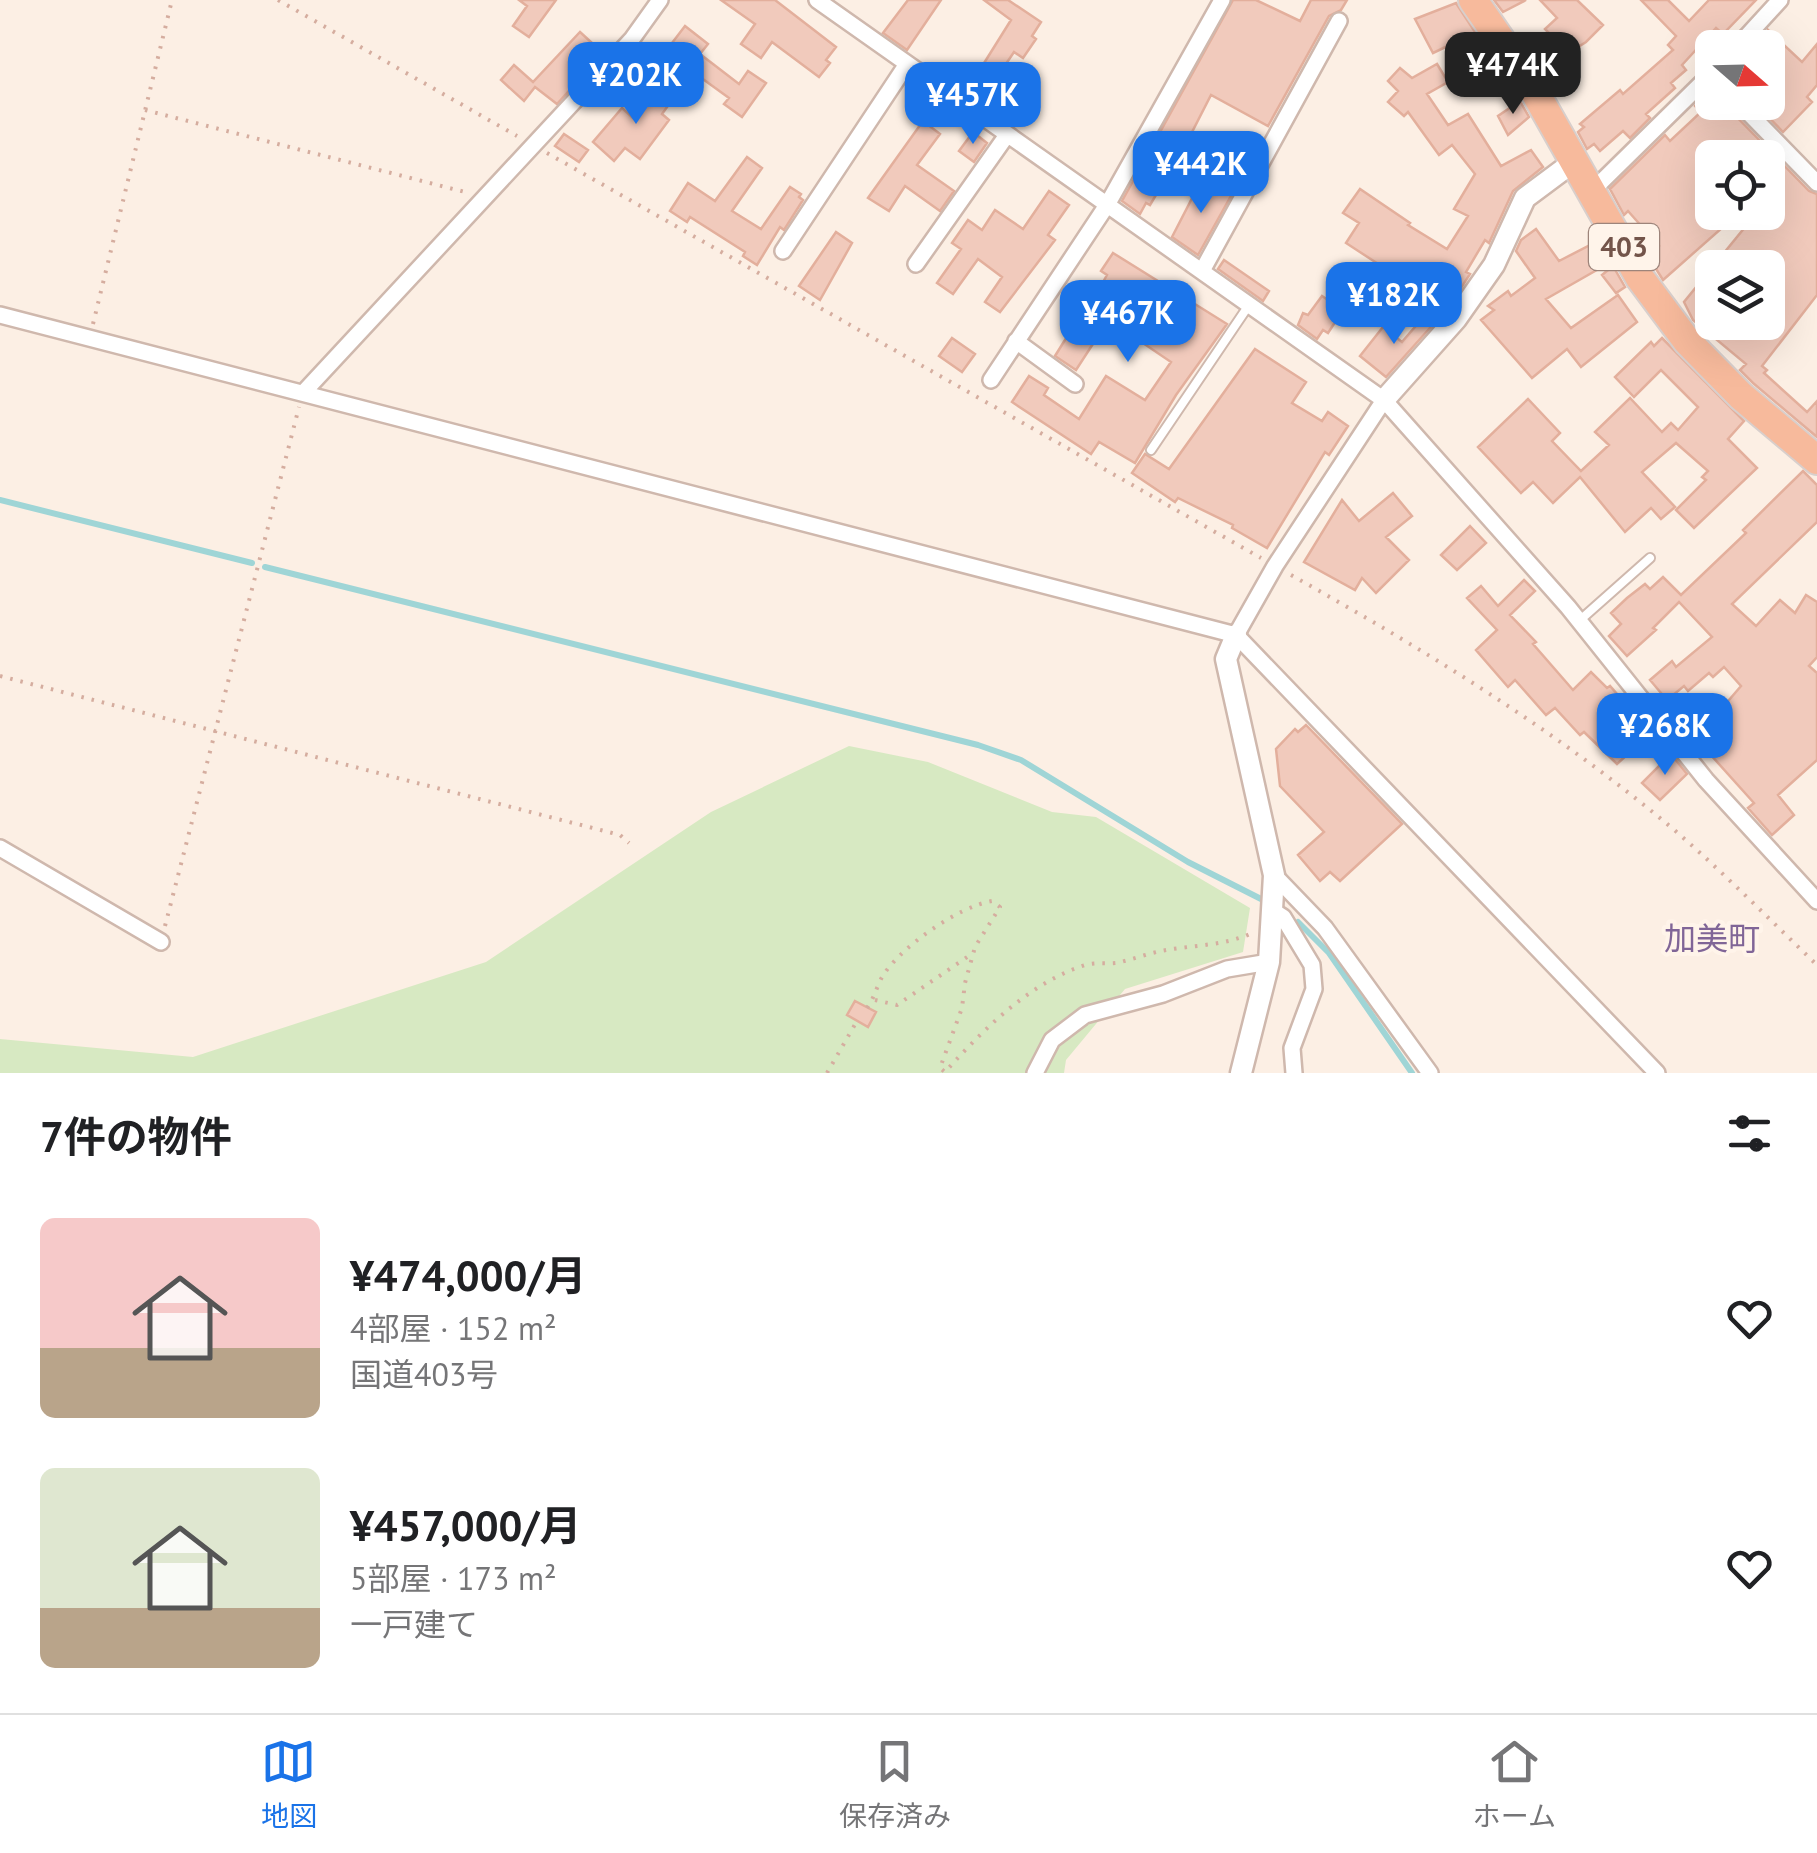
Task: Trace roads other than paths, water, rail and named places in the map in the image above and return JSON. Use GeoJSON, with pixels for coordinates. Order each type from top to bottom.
{"type":"FeatureCollection","features":[{"type":"Feature","properties":{"kind":"highway","name":"403"},"geometry":{"type":"LineString","coordinates":[[1473,0],[1527,78],[1640,278],[1687,340],[1742,396],[1817,460]]}},
{"type":"Feature","properties":{"kind":"street"},"geometry":{"type":"LineString","coordinates":[[303,393],[632,38],[660,0]]}},
{"type":"Feature","properties":{"kind":"street"},"geometry":{"type":"LineString","coordinates":[[816,0],[1384,400],[1579,621],[1706,780],[1815,894]]}},
{"type":"Feature","properties":{"kind":"street"},"geometry":{"type":"LineString","coordinates":[[991,380],[1107,205],[1222,0]]}},
{"type":"Feature","properties":{"kind":"street"},"geometry":{"type":"LineString","coordinates":[[1752,30],[1780,0]]}},
{"type":"Feature","properties":{"kind":"street"},"geometry":{"type":"LineString","coordinates":[[1202,272],[1339,21]]}},
{"type":"Feature","properties":{"kind":"street"},"geometry":{"type":"LineString","coordinates":[[783,251],[907,64]]}},
{"type":"Feature","properties":{"kind":"street"},"geometry":{"type":"LineString","coordinates":[[1593,190],[1695,91]]}},
{"type":"Feature","properties":{"kind":"street"},"geometry":{"type":"LineString","coordinates":[[1756,120],[1817,182]]}},
{"type":"Feature","properties":{"kind":"street"},"geometry":{"type":"LineString","coordinates":[[916,264],[1006,134]]}},
{"type":"Feature","properties":{"kind":"street"},"geometry":{"type":"LineString","coordinates":[[1240,1073],[1269,962],[1274,875],[1226,659],[1275,566],[1384,400],[1456,319],[1494,265],[1525,198],[1576,160]]}},
{"type":"Feature","properties":{"kind":"street"},"geometry":{"type":"LineString","coordinates":[[0,315],[1236,635],[1658,1073]]}},
{"type":"Feature","properties":{"kind":"street"},"geometry":{"type":"LineString","coordinates":[[1016,341],[1075,384]]}},
{"type":"Feature","properties":{"kind":"street"},"geometry":{"type":"LineString","coordinates":[[0,848],[160,942]]}},
{"type":"Feature","properties":{"kind":"street"},"geometry":{"type":"LineString","coordinates":[[1274,875],[1325,928],[1430,1073]]}},
{"type":"Feature","properties":{"kind":"street"},"geometry":{"type":"LineString","coordinates":[[1272,910],[1283,917],[1312,966],[1314,989],[1292,1048],[1294,1073]]}},
{"type":"Feature","properties":{"kind":"street"},"geometry":{"type":"LineString","coordinates":[[1035,1073],[1052,1040],[1086,1015],[1163,994],[1226,969],[1269,962]]}},
{"type":"Feature","properties":{"kind":"lane"},"geometry":{"type":"LineString","coordinates":[[1152,450],[1250,305]]}},
{"type":"Feature","properties":{"kind":"lane"},"geometry":{"type":"LineString","coordinates":[[1579,621],[1650,558]]}},
{"type":"Feature","properties":{"kind":"waterway"},"geometry":{"type":"LineString","coordinates":[[0,500],[252,563]]}},
{"type":"Feature","properties":{"kind":"waterway"},"geometry":{"type":"LineString","coordinates":[[265,567],[978,745],[1021,760],[1188,862],[1265,901]]}},
{"type":"Feature","properties":{"kind":"waterway"},"geometry":{"type":"LineString","coordinates":[[1298,922],[1329,953],[1412,1073]]}},
{"type":"Feature","properties":{"kind":"district","name":"加美町"},"geometry":{"type":"Point","coordinates":[1712,939]}}]}
